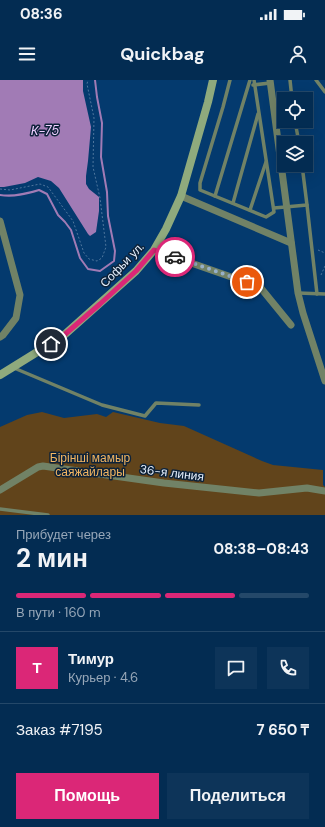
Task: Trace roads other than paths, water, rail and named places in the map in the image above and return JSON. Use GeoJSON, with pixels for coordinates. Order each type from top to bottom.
{"type":"FeatureCollection","features":[{"type":"Feature","properties":{"kind":"street","name":"Софьи ул."},"geometry":{"type":"LineString","coordinates":[[0,375],[63,336],[136,271],[154,250],[181,196],[213,80]]}},
{"type":"Feature","properties":{"kind":"street"},"geometry":{"type":"LineString","coordinates":[[270,82],[298,293],[325,381]]}},
{"type":"Feature","properties":{"kind":"street"},"geometry":{"type":"LineString","coordinates":[[181,196],[291,243]]}},
{"type":"Feature","properties":{"kind":"street"},"geometry":{"type":"LineString","coordinates":[[0,220],[20,295],[16,318],[0,337]]}},
{"type":"Feature","properties":{"kind":"street"},"geometry":{"type":"LineString","coordinates":[[154,250],[260,287],[291,325]]}},
{"type":"Feature","properties":{"kind":"street","name":"36-я линия"},"geometry":{"type":"LineString","coordinates":[[0,490],[38,466],[43,466],[164,483],[258,493],[307,488],[325,491]]}},
{"type":"Feature","properties":{"kind":"lane"},"geometry":{"type":"LineString","coordinates":[[230,80],[200,183],[200,190],[266,217],[274,212],[274,208],[254,80]]}},
{"type":"Feature","properties":{"kind":"lane"},"geometry":{"type":"LineString","coordinates":[[215,196],[250,80]]}},
{"type":"Feature","properties":{"kind":"lane"},"geometry":{"type":"LineString","coordinates":[[290,80],[291,92]]}},
{"type":"Feature","properties":{"kind":"lane"},"geometry":{"type":"LineString","coordinates":[[316,80],[325,92]]}},
{"type":"Feature","properties":{"kind":"lane"},"geometry":{"type":"LineString","coordinates":[[248,85],[270,82]]}},
{"type":"Feature","properties":{"kind":"lane"},"geometry":{"type":"LineString","coordinates":[[233,203],[259,111]]}},
{"type":"Feature","properties":{"kind":"lane"},"geometry":{"type":"LineString","coordinates":[[250,210],[266,161]]}},
{"type":"Feature","properties":{"kind":"lane"},"geometry":{"type":"LineString","coordinates":[[303,172],[317,294]]}},
{"type":"Feature","properties":{"kind":"lane"},"geometry":{"type":"LineString","coordinates":[[274,208],[307,206]]}},
{"type":"Feature","properties":{"kind":"lane"},"geometry":{"type":"LineString","coordinates":[[298,293],[325,294]]}},
{"type":"Feature","properties":{"kind":"lane"},"geometry":{"type":"LineString","coordinates":[[13,368],[102,405],[145,416],[156,403],[198,405]]}},
{"type":"Feature","properties":{"kind":"lane"},"geometry":{"type":"LineString","coordinates":[[0,510],[48,515]]}},
{"type":"Feature","properties":{"kind":"water","name":"К-75"},"geometry":{"type":"Polygon","coordinates":[[[0,80],[83,80],[83,91],[91,127],[86,184],[89,189],[99,197],[96,232],[90,236],[59,188],[51,181],[38,177],[25,183],[0,187],[0,80]]]}},
{"type":"Feature","properties":{"kind":"waterway"},"geometry":{"type":"LineString","coordinates":[[0,195],[20,195],[39,190],[47,194],[58,215],[71,230],[80,258],[88,269],[100,271],[114,261],[115,251],[108,216],[107,192],[101,157],[102,123],[95,80]]}},
{"type":"Feature","properties":{"kind":"park label","name":"Бірінші мамыр саяжайлары"},"geometry":{"type":"Point","coordinates":[90,465]}}]}
